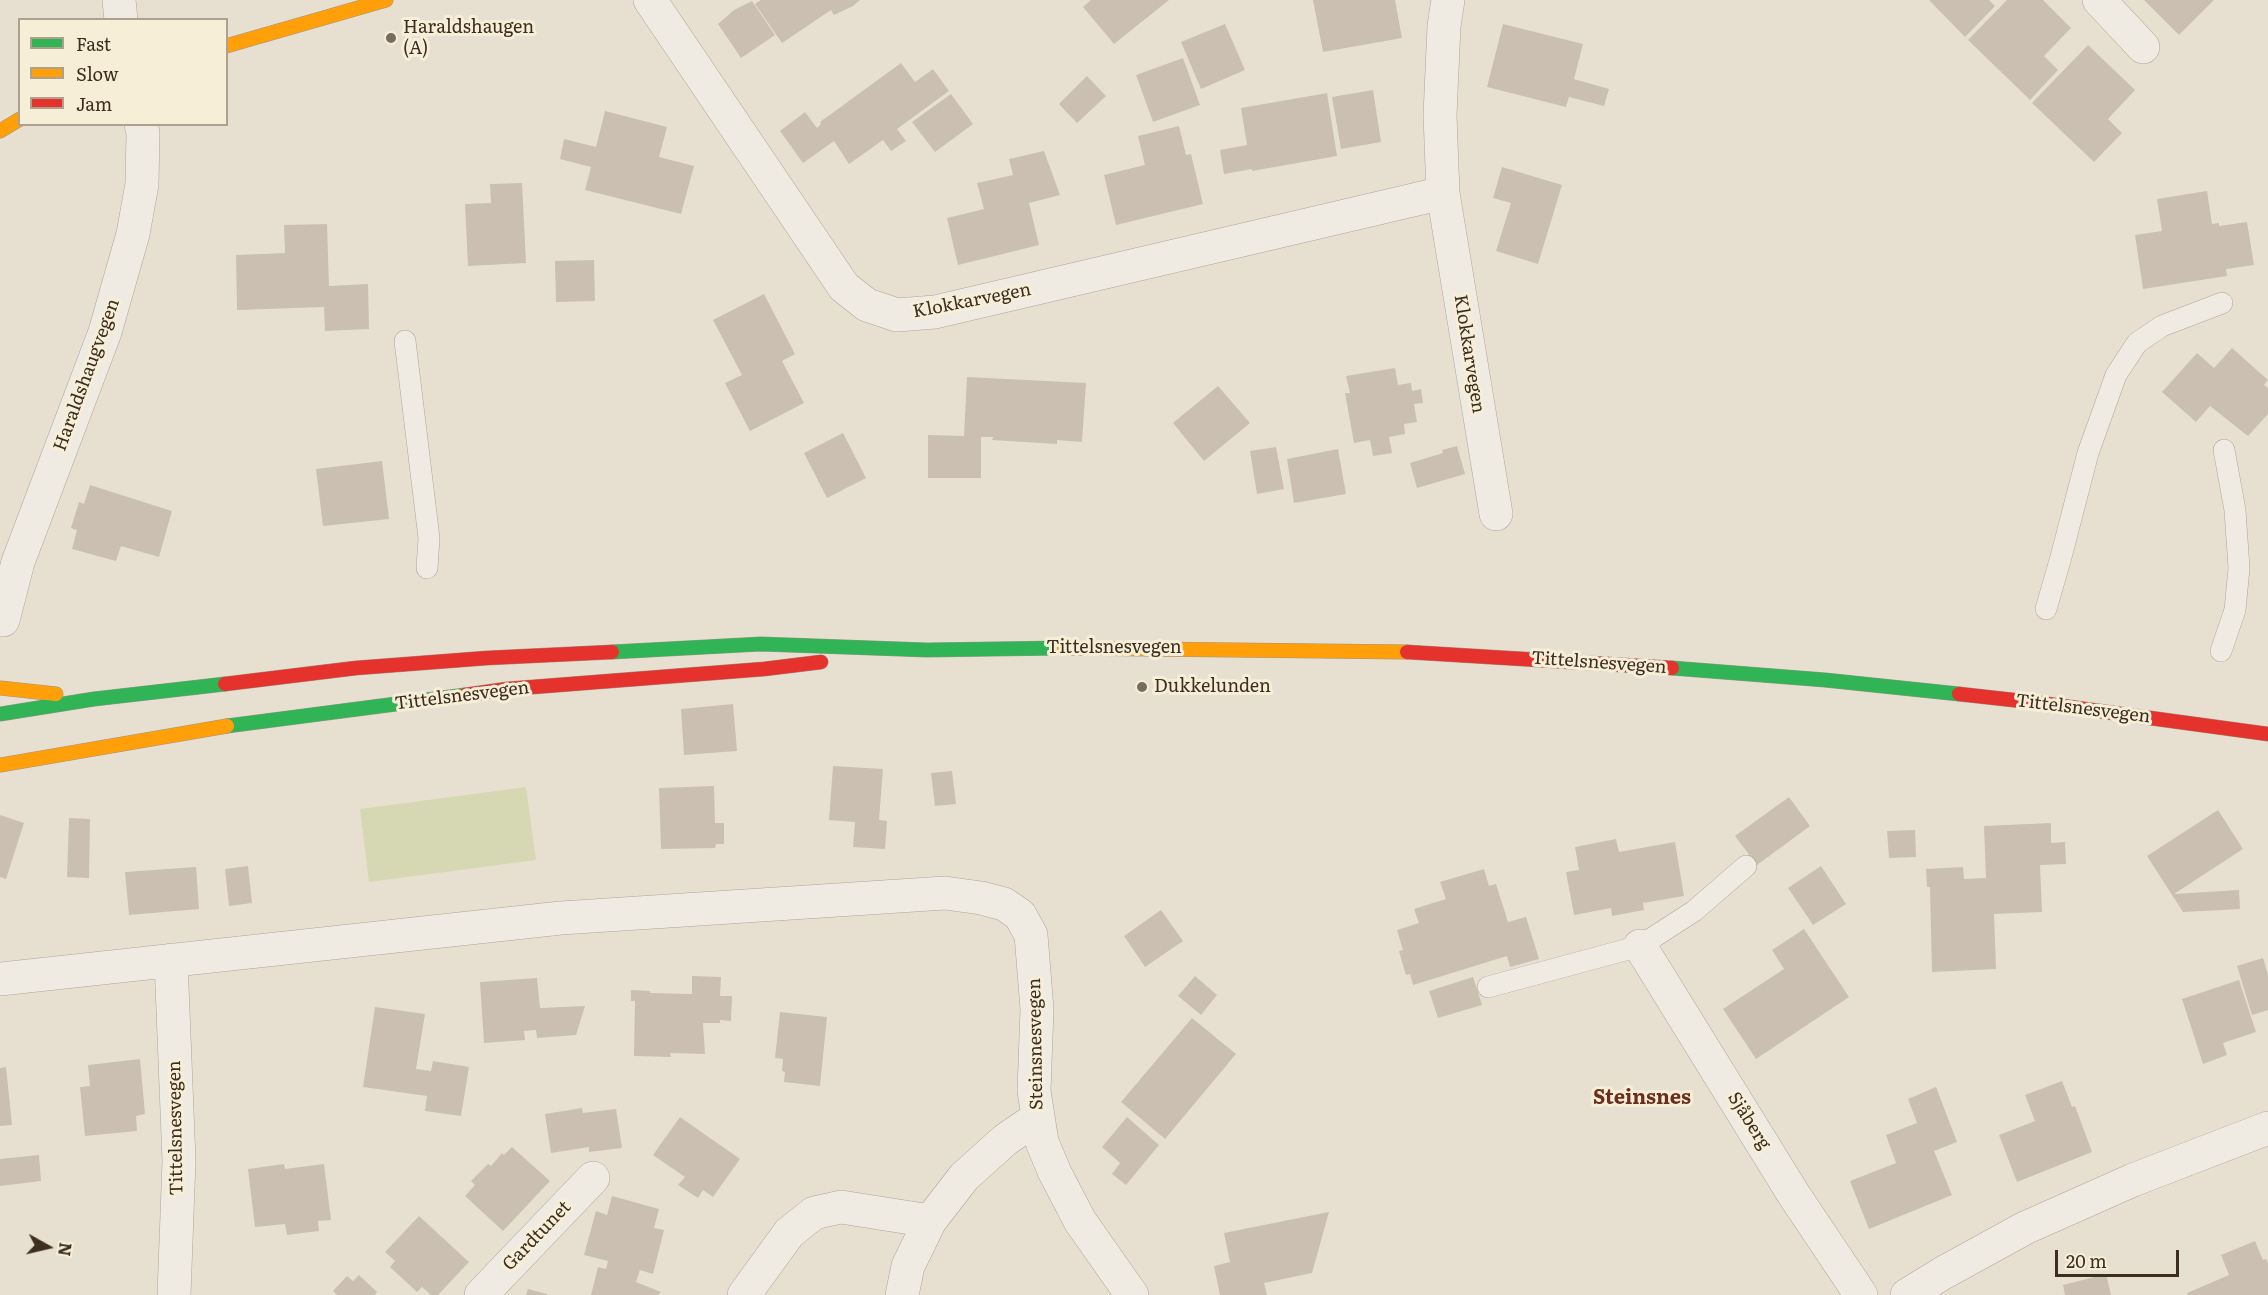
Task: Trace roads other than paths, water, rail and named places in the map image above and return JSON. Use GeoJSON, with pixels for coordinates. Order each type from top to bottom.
{"type":"FeatureCollection","features":[{"type":"Feature","properties":{"kind":"main road"},"geometry":{"type":"LineString","coordinates":[[228,45],[386,0]]}},
{"type":"Feature","properties":{"kind":"main road"},"geometry":{"type":"LineString","coordinates":[[0,131],[18,120]]}},
{"type":"Feature","properties":{"kind":"main road","name":"Tittelsnesvegen"},"geometry":{"type":"LineString","coordinates":[[0,714],[94,699],[356,668],[487,658],[761,644],[927,650],[1093,647],[1386,651],[1599,663],[1825,680],[2029,702],[2268,734]]}},
{"type":"Feature","properties":{"kind":"main road","name":"Tittelsnesvegen"},"geometry":{"type":"LineString","coordinates":[[0,765],[240,724],[483,692],[764,669],[927,650]]}},
{"type":"Feature","properties":{"kind":"main road"},"geometry":{"type":"LineString","coordinates":[[0,688],[94,699]]}},
{"type":"Feature","properties":{"kind":"street"},"geometry":{"type":"LineString","coordinates":[[119,0],[121,18]]}},
{"type":"Feature","properties":{"kind":"street","name":"Klokkarvegen"},"geometry":{"type":"LineString","coordinates":[[650,0],[844,287],[867,305],[897,315],[935,312],[1443,193]]}},
{"type":"Feature","properties":{"kind":"street","name":"Klokkarvegen"},"geometry":{"type":"LineString","coordinates":[[1448,0],[1444,26],[1440,115],[1443,193],[1496,514]]}},
{"type":"Feature","properties":{"kind":"street"},"geometry":{"type":"LineString","coordinates":[[2099,0],[2143,47]]}},
{"type":"Feature","properties":{"kind":"street","name":"Haraldshaugvegen"},"geometry":{"type":"LineString","coordinates":[[3,620],[18,562],[105,332],[133,234],[142,184],[141,126]]}},
{"type":"Feature","properties":{"kind":"street","name":"Steinsnesvegen"},"geometry":{"type":"LineString","coordinates":[[171,960],[561,918],[945,893],[1004,904],[1020,915],[1031,935],[1037,1009],[1034,1091],[1042,1142],[1080,1221],[1132,1295]]}},
{"type":"Feature","properties":{"kind":"street","name":"Sjåberg"},"geometry":{"type":"LineString","coordinates":[[1640,946],[1794,1194],[1861,1295]]}},
{"type":"Feature","properties":{"kind":"street"},"geometry":{"type":"LineString","coordinates":[[0,979],[171,960]]}},
{"type":"Feature","properties":{"kind":"street","name":"Tittelsnesvegen"},"geometry":{"type":"LineString","coordinates":[[171,960],[179,1161],[174,1295]]}},
{"type":"Feature","properties":{"kind":"street"},"geometry":{"type":"LineString","coordinates":[[902,1295],[909,1266],[930,1221],[964,1177],[1005,1140],[1037,1118]]}},
{"type":"Feature","properties":{"kind":"street"},"geometry":{"type":"LineString","coordinates":[[1907,1295],[2025,1228],[2133,1180],[2268,1128]]}},
{"type":"Feature","properties":{"kind":"street","name":"Gardtunet"},"geometry":{"type":"LineString","coordinates":[[481,1295],[593,1178]]}},
{"type":"Feature","properties":{"kind":"street"},"geometry":{"type":"LineString","coordinates":[[744,1295],[789,1233],[814,1213],[841,1207],[930,1221]]}},
{"type":"Feature","properties":{"kind":"lane"},"geometry":{"type":"LineString","coordinates":[[2046,609],[2088,453],[2116,375],[2137,343],[2162,326],[2222,303]]}},
{"type":"Feature","properties":{"kind":"lane"},"geometry":{"type":"LineString","coordinates":[[405,341],[429,538],[427,568]]}},
{"type":"Feature","properties":{"kind":"lane"},"geometry":{"type":"LineString","coordinates":[[2221,651],[2235,610],[2239,567],[2235,510],[2224,450]]}},
{"type":"Feature","properties":{"kind":"lane"},"geometry":{"type":"LineString","coordinates":[[1488,987],[1640,946],[1694,911],[1746,866]]}},
{"type":"Feature","properties":{"kind":"place","name":"Haraldshaugen (A)"},"geometry":{"type":"Point","coordinates":[391,38]}},
{"type":"Feature","properties":{"kind":"place","name":"Dukkelunden"},"geometry":{"type":"Point","coordinates":[1142,687]}},
{"type":"Feature","properties":{"kind":"district","name":"Steinsnes"},"geometry":{"type":"Point","coordinates":[1642,1098]}}]}
